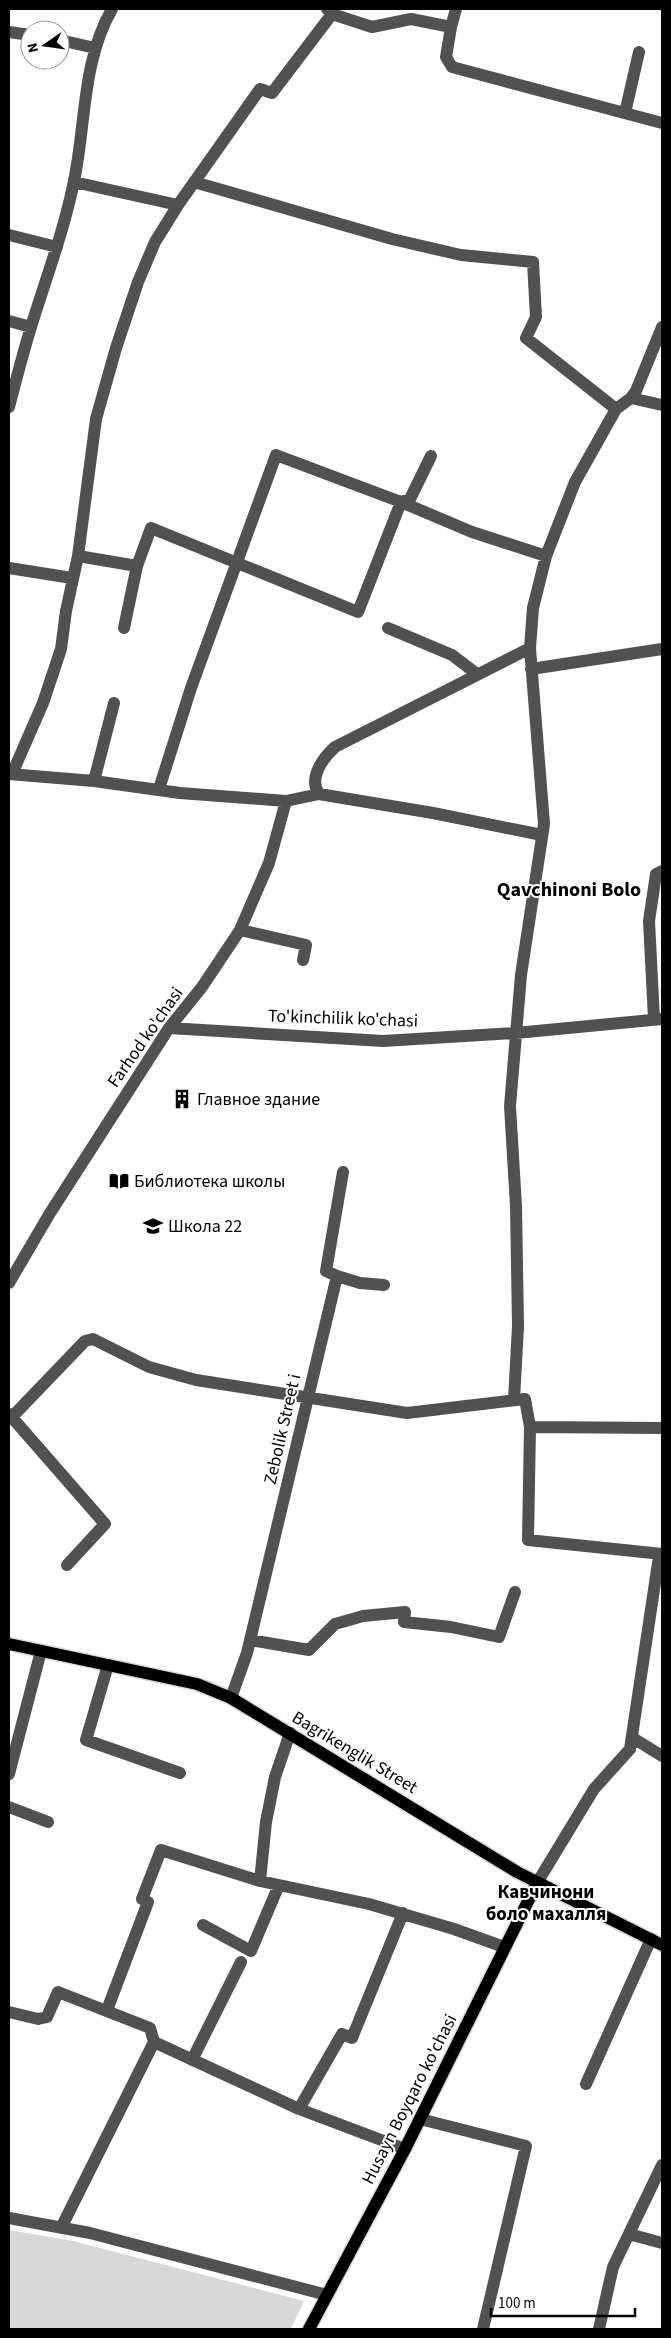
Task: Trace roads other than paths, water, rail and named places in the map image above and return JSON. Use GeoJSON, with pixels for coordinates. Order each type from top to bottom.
{"type":"FeatureCollection","features":[{"type":"Feature","properties":{"kind":"main road","name":"Bagrikenglik Street"},"geometry":{"type":"LineString","coordinates":[[9,1644],[197,1684],[231,1698],[537,1883],[656,1942]]}},
{"type":"Feature","properties":{"kind":"main road","name":"Husayn Boyqaro ko'chasi"},"geometry":{"type":"LineString","coordinates":[[309,2329],[405,2150],[537,1883]]}},
{"type":"Feature","properties":{"kind":"street"},"geometry":{"type":"LineString","coordinates":[[9,407],[31,327],[57,247],[74,182],[86,94],[95,48],[112,9]]}},
{"type":"Feature","properties":{"kind":"street"},"geometry":{"type":"LineString","coordinates":[[456,9],[446,57],[452,67],[662,123]]}},
{"type":"Feature","properties":{"kind":"street"},"geometry":{"type":"LineString","coordinates":[[451,26],[411,19],[372,27],[329,10],[272,93],[260,89],[178,205],[155,242],[116,348],[96,419],[78,556],[72,578],[61,649],[43,703],[11,774],[94,781],[180,793],[286,801],[319,794],[433,813],[542,835]]}},
{"type":"Feature","properties":{"kind":"street"},"geometry":{"type":"LineString","coordinates":[[70,42],[95,48]]}},
{"type":"Feature","properties":{"kind":"street"},"geometry":{"type":"LineString","coordinates":[[625,113],[639,52]]}},
{"type":"Feature","properties":{"kind":"street"},"geometry":{"type":"LineString","coordinates":[[74,182],[178,205]]}},
{"type":"Feature","properties":{"kind":"street"},"geometry":{"type":"LineString","coordinates":[[194,182],[392,239],[461,255],[533,262],[536,317],[526,338],[616,409]]}},
{"type":"Feature","properties":{"kind":"street"},"geometry":{"type":"LineString","coordinates":[[9,235],[57,247]]}},
{"type":"Feature","properties":{"kind":"street"},"geometry":{"type":"LineString","coordinates":[[9,321],[31,327]]}},
{"type":"Feature","properties":{"kind":"street"},"geometry":{"type":"LineString","coordinates":[[514,1400],[518,1316],[516,1206],[510,1106],[520,975],[544,824],[531,669],[530,648],[533,608],[546,556],[575,482],[616,409],[631,398],[662,327]]}},
{"type":"Feature","properties":{"kind":"street"},"geometry":{"type":"LineString","coordinates":[[631,398],[662,405]]}},
{"type":"Feature","properties":{"kind":"street"},"geometry":{"type":"LineString","coordinates":[[159,789],[191,688],[276,455],[401,502],[472,532],[546,556]]}},
{"type":"Feature","properties":{"kind":"street"},"geometry":{"type":"LineString","coordinates":[[401,502],[410,499],[431,456]]}},
{"type":"Feature","properties":{"kind":"street"},"geometry":{"type":"LineString","coordinates":[[124,628],[138,566],[151,528],[358,612],[401,502]]}},
{"type":"Feature","properties":{"kind":"street"},"geometry":{"type":"LineString","coordinates":[[78,556],[138,566]]}},
{"type":"Feature","properties":{"kind":"street"},"geometry":{"type":"LineString","coordinates":[[9,568],[72,578]]}},
{"type":"Feature","properties":{"kind":"street"},"geometry":{"type":"LineString","coordinates":[[388,628],[452,655],[477,674]]}},
{"type":"Feature","properties":{"kind":"street"},"geometry":{"type":"LineString","coordinates":[[319,794],[315,782],[318,770],[325,756],[335,747],[530,648]]}},
{"type":"Feature","properties":{"kind":"street"},"geometry":{"type":"LineString","coordinates":[[531,669],[662,649]]}},
{"type":"Feature","properties":{"kind":"street"},"geometry":{"type":"LineString","coordinates":[[94,781],[114,703]]}},
{"type":"Feature","properties":{"kind":"street","name":"Farhod ko'chasi"},"geometry":{"type":"LineString","coordinates":[[9,1282],[50,1213],[169,1028],[202,987],[240,930],[269,862],[286,801]]}},
{"type":"Feature","properties":{"kind":"street"},"geometry":{"type":"LineString","coordinates":[[658,1019],[649,921],[656,874],[662,871]]}},
{"type":"Feature","properties":{"kind":"street"},"geometry":{"type":"LineString","coordinates":[[240,930],[306,945],[303,960]]}},
{"type":"Feature","properties":{"kind":"street","name":"To'kinchilik ko'chasi"},"geometry":{"type":"LineString","coordinates":[[169,1028],[382,1041],[516,1033],[658,1019]]}},
{"type":"Feature","properties":{"kind":"street"},"geometry":{"type":"LineString","coordinates":[[343,1172],[326,1271],[360,1282],[384,1285]]}},
{"type":"Feature","properties":{"kind":"street","name":"Zebolik Street i"},"geometry":{"type":"LineString","coordinates":[[231,1698],[250,1640],[337,1276]]}},
{"type":"Feature","properties":{"kind":"street"},"geometry":{"type":"LineString","coordinates":[[67,1565],[105,1524],[10,1416],[85,1341],[93,1339],[149,1367],[196,1380],[407,1413],[525,1399],[530,1427],[528,1540],[662,1554],[658,1563],[630,1749],[594,1789],[537,1883]]}},
{"type":"Feature","properties":{"kind":"street"},"geometry":{"type":"LineString","coordinates":[[530,1427],[662,1428]]}},
{"type":"Feature","properties":{"kind":"street"},"geometry":{"type":"LineString","coordinates":[[250,1640],[309,1650],[335,1624],[393,1612],[405,1612],[404,1622],[451,1627],[499,1637],[515,1592]]}},
{"type":"Feature","properties":{"kind":"street"},"geometry":{"type":"LineString","coordinates":[[9,1774],[41,1651]]}},
{"type":"Feature","properties":{"kind":"street"},"geometry":{"type":"LineString","coordinates":[[108,1665],[86,1740],[180,1773]]}},
{"type":"Feature","properties":{"kind":"street"},"geometry":{"type":"LineString","coordinates":[[260,1881],[268,1812],[275,1776],[290,1733]]}},
{"type":"Feature","properties":{"kind":"street"},"geometry":{"type":"LineString","coordinates":[[633,1738],[662,1756]]}},
{"type":"Feature","properties":{"kind":"street"},"geometry":{"type":"LineString","coordinates":[[9,1807],[48,1822]]}},
{"type":"Feature","properties":{"kind":"street"},"geometry":{"type":"LineString","coordinates":[[107,2010],[148,1902],[142,1899],[160,1850],[260,1881],[403,1913],[454,1928],[504,1948]]}},
{"type":"Feature","properties":{"kind":"street"},"geometry":{"type":"LineString","coordinates":[[203,1925],[251,1951],[279,1885]]}},
{"type":"Feature","properties":{"kind":"street"},"geometry":{"type":"LineString","coordinates":[[299,2109],[342,2034],[352,2038],[403,1913]]}},
{"type":"Feature","properties":{"kind":"street"},"geometry":{"type":"LineString","coordinates":[[586,2084],[656,1942]]}},
{"type":"Feature","properties":{"kind":"street"},"geometry":{"type":"LineString","coordinates":[[192,2060],[241,1962]]}},
{"type":"Feature","properties":{"kind":"street"},"geometry":{"type":"LineString","coordinates":[[9,2012],[38,2020],[47,2017],[58,1992],[150,2028],[154,2042],[61,2228]]}},
{"type":"Feature","properties":{"kind":"street"},"geometry":{"type":"LineString","coordinates":[[154,2042],[299,2109],[405,2150]]}},
{"type":"Feature","properties":{"kind":"street"},"geometry":{"type":"LineString","coordinates":[[420,2119],[526,2146],[483,2329]]}},
{"type":"Feature","properties":{"kind":"street"},"geometry":{"type":"LineString","coordinates":[[599,2329],[613,2267],[662,2165]]}},
{"type":"Feature","properties":{"kind":"street"},"geometry":{"type":"LineString","coordinates":[[9,2218],[100,2235],[326,2295]]}},
{"type":"Feature","properties":{"kind":"street"},"geometry":{"type":"LineString","coordinates":[[629,2234],[662,2243]]}},
{"type":"Feature","properties":{"kind":"place","name":"Главное здание"},"geometry":{"type":"Point","coordinates":[182,1099]}},
{"type":"Feature","properties":{"kind":"place","name":"Библиотека школы"},"geometry":{"type":"Point","coordinates":[119,1181]}},
{"type":"Feature","properties":{"kind":"place","name":"Школа 22"},"geometry":{"type":"Point","coordinates":[153,1226]}},
{"type":"Feature","properties":{"kind":"district","name":"Qavchinoni Bolo"},"geometry":{"type":"Point","coordinates":[569,889]}},
{"type":"Feature","properties":{"kind":"district","name":"Кавчинони боло махалля"},"geometry":{"type":"Point","coordinates":[546,1902]}}]}
